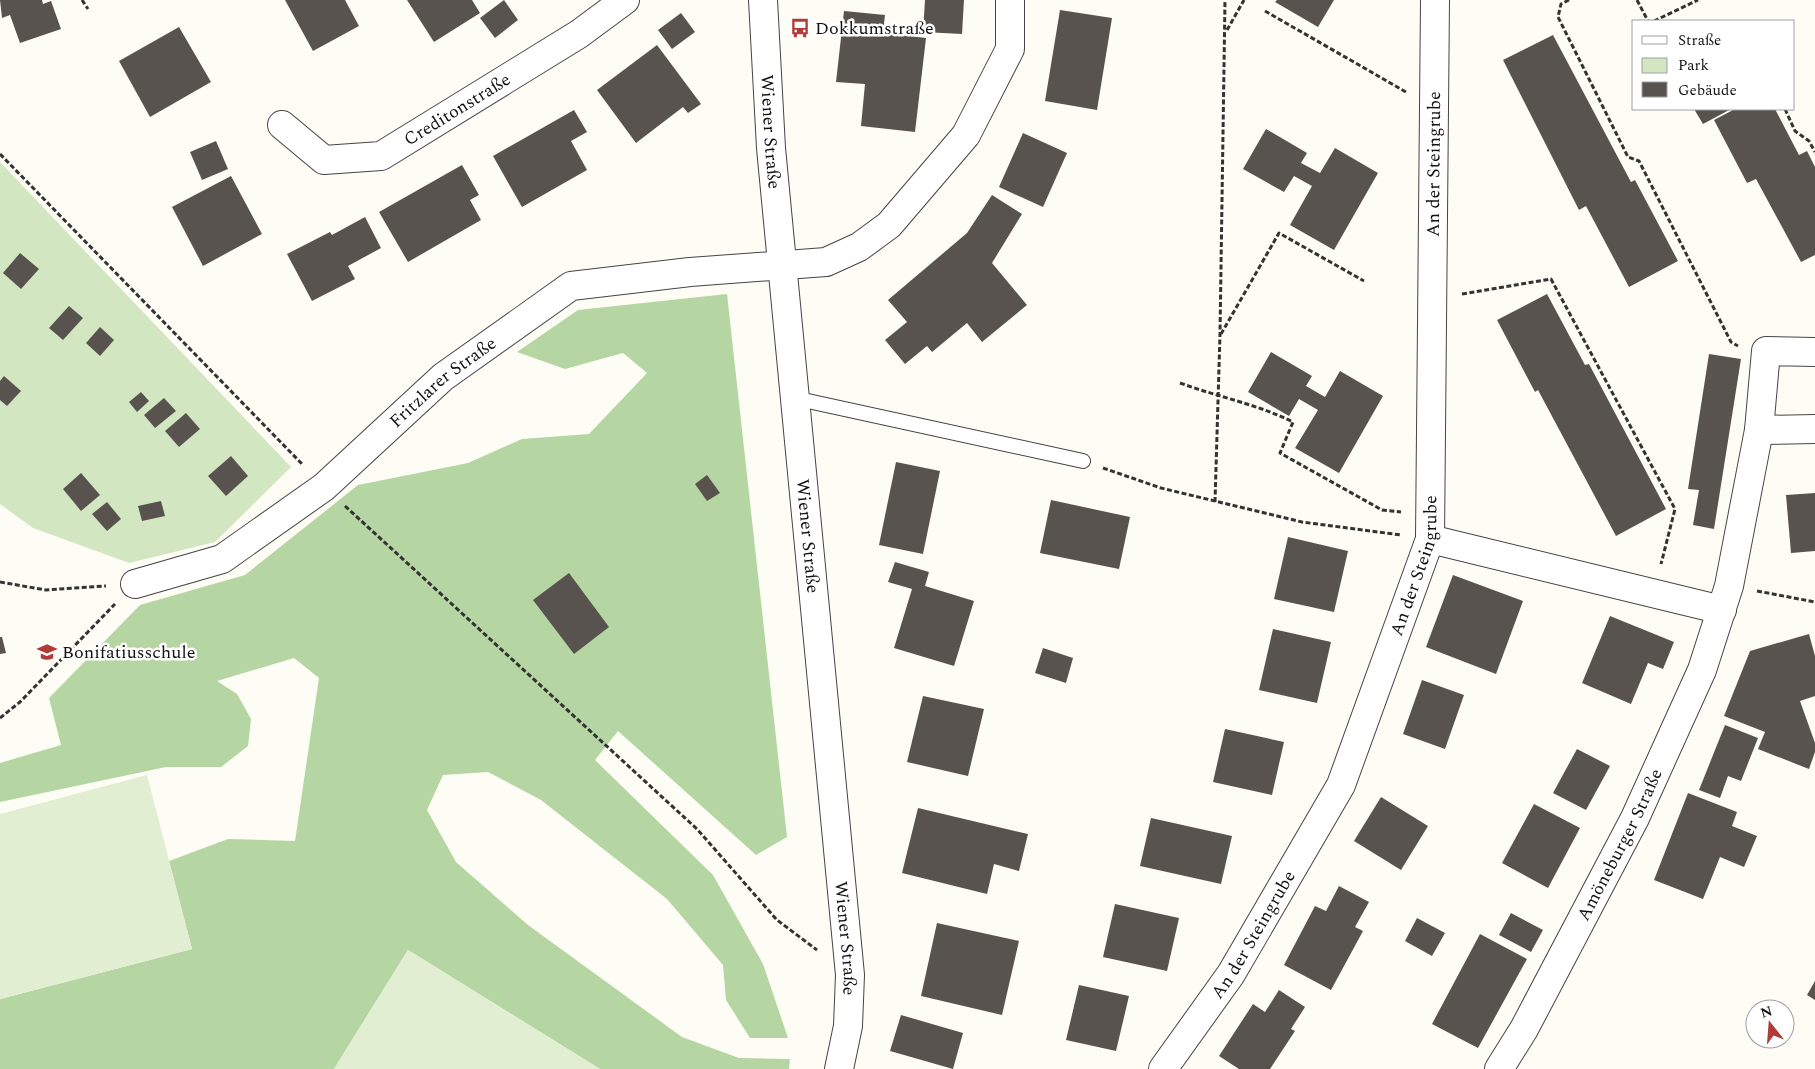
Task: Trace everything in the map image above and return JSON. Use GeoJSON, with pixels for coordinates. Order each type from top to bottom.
{"type":"FeatureCollection","features":[{"type":"Feature","properties":{"kind":"street","name":"Creditonstraße"},"geometry":{"type":"LineString","coordinates":[[282,125],[324,160],[381,156],[580,34],[625,0]]}},
{"type":"Feature","properties":{"kind":"street","name":"Wiener Straße"},"geometry":{"type":"LineString","coordinates":[[763,0],[771,148],[850,975],[848,1026],[839,1069]]}},
{"type":"Feature","properties":{"kind":"street"},"geometry":{"type":"LineString","coordinates":[[782,265],[826,262],[859,247],[889,226],[966,135],[1010,49],[1010,0]]}},
{"type":"Feature","properties":{"kind":"street","name":"An der Steingrube"},"geometry":{"type":"LineString","coordinates":[[1163,1069],[1231,974],[1341,785],[1430,528],[1435,0]]}},
{"type":"Feature","properties":{"kind":"street","name":"Fritzlarer Straße"},"geometry":{"type":"LineString","coordinates":[[136,584],[222,559],[324,488],[444,377],[571,286],[690,272],[782,265]]}},
{"type":"Feature","properties":{"kind":"street"},"geometry":{"type":"LineString","coordinates":[[1765,359],[1766,350],[1815,352]]}},
{"type":"Feature","properties":{"kind":"street","name":"Amöneburger Straße"},"geometry":{"type":"LineString","coordinates":[[1499,1069],[1524,1029],[1634,818],[1702,670],[1726,598],[1759,430],[1765,359]]}},
{"type":"Feature","properties":{"kind":"street"},"geometry":{"type":"LineString","coordinates":[[1759,430],[1815,429]]}},
{"type":"Feature","properties":{"kind":"street"},"geometry":{"type":"LineString","coordinates":[[1430,528],[1653,594],[1726,598]]}},
{"type":"Feature","properties":{"kind":"lane"},"geometry":{"type":"LineString","coordinates":[[794,398],[1084,461]]}},
{"type":"Feature","properties":{"kind":"path"},"geometry":{"type":"LineString","coordinates":[[82,0],[88,9]]}},
{"type":"Feature","properties":{"kind":"path"},"geometry":{"type":"LineString","coordinates":[[1215,502],[1219,397],[1225,0]]}},
{"type":"Feature","properties":{"kind":"path"},"geometry":{"type":"LineString","coordinates":[[1226,30],[1244,0]]}},
{"type":"Feature","properties":{"kind":"path"},"geometry":{"type":"LineString","coordinates":[[1569,0],[1561,4],[1558,17],[1628,157],[1639,161],[1731,342],[1765,359]]}},
{"type":"Feature","properties":{"kind":"path"},"geometry":{"type":"LineString","coordinates":[[1637,0],[1647,20]]}},
{"type":"Feature","properties":{"kind":"path"},"geometry":{"type":"LineString","coordinates":[[1656,20],[1698,0]]}},
{"type":"Feature","properties":{"kind":"path"},"geometry":{"type":"LineString","coordinates":[[1265,12],[1434,108]]}},
{"type":"Feature","properties":{"kind":"path"},"geometry":{"type":"LineString","coordinates":[[1785,110],[1795,130],[1809,141],[1815,152]]}},
{"type":"Feature","properties":{"kind":"path"},"geometry":{"type":"LineString","coordinates":[[0,154],[324,488],[697,829],[777,920],[850,975]]}},
{"type":"Feature","properties":{"kind":"path"},"geometry":{"type":"LineString","coordinates":[[1220,334],[1279,233],[1364,281]]}},
{"type":"Feature","properties":{"kind":"path"},"geometry":{"type":"LineString","coordinates":[[1432,299],[1551,279],[1675,509],[1653,594]]}},
{"type":"Feature","properties":{"kind":"path"},"geometry":{"type":"LineString","coordinates":[[1180,383],[1219,397],[1265,408],[1293,422],[1280,453],[1382,510],[1430,528]]}},
{"type":"Feature","properties":{"kind":"path"},"geometry":{"type":"LineString","coordinates":[[1084,461],[1161,488],[1302,522],[1430,528]]}},
{"type":"Feature","properties":{"kind":"path"},"geometry":{"type":"LineString","coordinates":[[0,582],[46,590],[136,584]]}},
{"type":"Feature","properties":{"kind":"path"},"geometry":{"type":"LineString","coordinates":[[0,718],[20,702],[136,584]]}},
{"type":"Feature","properties":{"kind":"path"},"geometry":{"type":"LineString","coordinates":[[1726,598],[1815,602]]}},
{"type":"Feature","properties":{"kind":"green space"},"geometry":{"type":"Polygon","coordinates":[[[0,162],[291,467],[215,542],[129,563],[33,528],[0,504],[0,162]]]}},
{"type":"Feature","properties":{"kind":"green space"},"geometry":{"type":"Polygon","coordinates":[[[727,294],[787,837],[756,855],[618,731],[595,760],[713,875],[763,964],[788,1038],[750,1038],[726,1000],[723,965],[667,899],[541,800],[488,772],[443,775],[427,810],[456,862],[528,925],[682,1037],[739,1058],[790,1059],[789,1069],[600,1069],[408,950],[334,1069],[0,1069],[0,999],[192,949],[169,861],[228,839],[295,841],[319,678],[294,658],[217,681],[237,694],[251,719],[248,746],[221,767],[166,767],[0,802],[0,763],[61,745],[49,698],[140,605],[245,575],[358,485],[468,463],[522,439],[589,434],[647,373],[623,353],[565,369],[517,352],[578,310],[727,294]]]}},
{"type":"Feature","properties":{"kind":"green space"},"geometry":{"type":"Polygon","coordinates":[[[147,775],[192,949],[0,999],[0,814],[147,775]]]}},
{"type":"Feature","properties":{"kind":"green space"},"geometry":{"type":"Polygon","coordinates":[[[408,950],[600,1069],[334,1069],[408,950]]]}},
{"type":"Feature","properties":{"kind":"building"},"geometry":{"type":"Polygon","coordinates":[[[0,0],[42,0],[43,4],[51,1],[61,29],[20,43],[10,15],[2,18],[0,0]]]}},
{"type":"Feature","properties":{"kind":"building"},"geometry":{"type":"Polygon","coordinates":[[[285,0],[345,0],[359,26],[313,51],[285,0]]]}},
{"type":"Feature","properties":{"kind":"building"},"geometry":{"type":"Polygon","coordinates":[[[407,0],[472,0],[480,13],[434,42],[407,0]]]}},
{"type":"Feature","properties":{"kind":"building"},"geometry":{"type":"Polygon","coordinates":[[[504,0],[518,20],[495,38],[480,18],[504,0]]]}},
{"type":"Feature","properties":{"kind":"building"},"geometry":{"type":"Polygon","coordinates":[[[925,0],[964,0],[962,34],[923,32],[925,0]]]}},
{"type":"Feature","properties":{"kind":"building"},"geometry":{"type":"Polygon","coordinates":[[[1277,0],[1334,0],[1318,27],[1275,2],[1277,0]]]}},
{"type":"Feature","properties":{"kind":"building"},"geometry":{"type":"Polygon","coordinates":[[[1060,10],[1112,18],[1097,110],[1045,101],[1060,10]]]}},
{"type":"Feature","properties":{"kind":"building"},"geometry":{"type":"Polygon","coordinates":[[[844,11],[885,15],[883,33],[926,38],[915,132],[861,126],[865,84],[836,82],[844,11]]]}},
{"type":"Feature","properties":{"kind":"building"},"geometry":{"type":"Polygon","coordinates":[[[681,13],[695,32],[672,49],[658,30],[681,13]]]}},
{"type":"Feature","properties":{"kind":"building"},"geometry":{"type":"Polygon","coordinates":[[[179,27],[211,82],[150,117],[119,61],[179,27]]]}},
{"type":"Feature","properties":{"kind":"building"},"geometry":{"type":"Polygon","coordinates":[[[1553,35],[1631,182],[1635,180],[1678,261],[1629,287],[1586,206],[1579,210],[1503,60],[1553,35]]]}},
{"type":"Feature","properties":{"kind":"building"},"geometry":{"type":"Polygon","coordinates":[[[657,45],[701,104],[688,113],[683,107],[636,143],[597,90],[657,45]]]}},
{"type":"Feature","properties":{"kind":"building"},"geometry":{"type":"Polygon","coordinates":[[[574,110],[587,132],[571,141],[587,170],[522,207],[493,156],[574,110]]]}},
{"type":"Feature","properties":{"kind":"building"},"geometry":{"type":"Polygon","coordinates":[[[1695,110],[1729,110],[1703,124],[1695,110]]]}},
{"type":"Feature","properties":{"kind":"building"},"geometry":{"type":"Polygon","coordinates":[[[1733,110],[1776,110],[1799,155],[1807,151],[1815,167],[1815,255],[1801,262],[1756,179],[1747,183],[1714,120],[1733,110]]]}},
{"type":"Feature","properties":{"kind":"building"},"geometry":{"type":"Polygon","coordinates":[[[1266,129],[1307,153],[1301,163],[1320,173],[1335,148],[1378,173],[1334,250],[1290,225],[1312,186],[1294,176],[1284,192],[1243,169],[1266,129]]]}},
{"type":"Feature","properties":{"kind":"building"},"geometry":{"type":"Polygon","coordinates":[[[1023,133],[1067,153],[1043,207],[999,187],[1023,133]]]}},
{"type":"Feature","properties":{"kind":"building"},"geometry":{"type":"Polygon","coordinates":[[[216,141],[228,169],[202,180],[190,152],[216,141]]]}},
{"type":"Feature","properties":{"kind":"building"},"geometry":{"type":"Polygon","coordinates":[[[462,165],[479,195],[470,200],[481,220],[408,262],[379,212],[462,165]]]}},
{"type":"Feature","properties":{"kind":"building"},"geometry":{"type":"Polygon","coordinates":[[[231,176],[262,234],[203,266],[172,207],[231,176]]]}},
{"type":"Feature","properties":{"kind":"building"},"geometry":{"type":"Polygon","coordinates":[[[992,195],[1022,214],[992,263],[1027,305],[982,342],[967,323],[932,352],[927,346],[905,364],[885,340],[907,322],[888,300],[967,233],[992,195]]]}},
{"type":"Feature","properties":{"kind":"building"},"geometry":{"type":"Polygon","coordinates":[[[365,217],[381,248],[348,266],[355,279],[312,301],[287,254],[330,232],[332,235],[365,217]]]}},
{"type":"Feature","properties":{"kind":"building"},"geometry":{"type":"Polygon","coordinates":[[[20,253],[39,269],[21,289],[3,273],[20,253]]]}},
{"type":"Feature","properties":{"kind":"building"},"geometry":{"type":"Polygon","coordinates":[[[1547,294],[1585,365],[1589,364],[1666,509],[1616,536],[1538,390],[1535,392],[1497,320],[1547,294]]]}},
{"type":"Feature","properties":{"kind":"building"},"geometry":{"type":"Polygon","coordinates":[[[69,306],[83,318],[63,340],[49,328],[69,306]]]}},
{"type":"Feature","properties":{"kind":"building"},"geometry":{"type":"Polygon","coordinates":[[[100,327],[114,340],[100,356],[86,343],[100,327]]]}},
{"type":"Feature","properties":{"kind":"building"},"geometry":{"type":"Polygon","coordinates":[[[1271,352],[1312,376],[1306,386],[1325,397],[1340,371],[1383,396],[1339,473],[1295,448],[1318,410],[1299,399],[1289,416],[1248,392],[1271,352]]]}},
{"type":"Feature","properties":{"kind":"building"},"geometry":{"type":"Polygon","coordinates":[[[1709,354],[1741,359],[1714,529],[1693,525],[1699,490],[1688,489],[1709,354]]]}},
{"type":"Feature","properties":{"kind":"building"},"geometry":{"type":"Polygon","coordinates":[[[4,376],[21,391],[7,406],[0,400],[0,381],[4,376]]]}},
{"type":"Feature","properties":{"kind":"building"},"geometry":{"type":"Polygon","coordinates":[[[141,392],[149,401],[137,412],[129,402],[141,392]]]}},
{"type":"Feature","properties":{"kind":"building"},"geometry":{"type":"Polygon","coordinates":[[[164,398],[176,411],[155,428],[144,415],[164,398]]]}},
{"type":"Feature","properties":{"kind":"building"},"geometry":{"type":"Polygon","coordinates":[[[186,413],[200,429],[179,447],[165,431],[186,413]]]}},
{"type":"Feature","properties":{"kind":"building"},"geometry":{"type":"Polygon","coordinates":[[[231,456],[248,476],[226,496],[208,476],[231,456]]]}},
{"type":"Feature","properties":{"kind":"building"},"geometry":{"type":"Polygon","coordinates":[[[896,462],[940,471],[923,554],[879,545],[896,462]]]}},
{"type":"Feature","properties":{"kind":"building"},"geometry":{"type":"Polygon","coordinates":[[[81,473],[100,495],[81,511],[63,489],[81,473]]]}},
{"type":"Feature","properties":{"kind":"building"},"geometry":{"type":"Polygon","coordinates":[[[707,475],[720,493],[707,501],[695,484],[707,475]]]}},
{"type":"Feature","properties":{"kind":"building"},"geometry":{"type":"Polygon","coordinates":[[[1815,493],[1815,551],[1791,553],[1786,495],[1815,493]]]}},
{"type":"Feature","properties":{"kind":"building"},"geometry":{"type":"Polygon","coordinates":[[[1051,500],[1130,517],[1119,569],[1040,553],[1051,500]]]}},
{"type":"Feature","properties":{"kind":"building"},"geometry":{"type":"Polygon","coordinates":[[[161,501],[165,516],[142,521],[138,506],[161,501]]]}},
{"type":"Feature","properties":{"kind":"building"},"geometry":{"type":"Polygon","coordinates":[[[107,502],[121,519],[107,531],[92,514],[107,502]]]}},
{"type":"Feature","properties":{"kind":"building"},"geometry":{"type":"Polygon","coordinates":[[[1288,537],[1348,551],[1334,612],[1274,599],[1288,537]]]}},
{"type":"Feature","properties":{"kind":"building"},"geometry":{"type":"Polygon","coordinates":[[[895,562],[929,572],[925,586],[974,601],[954,666],[894,648],[912,589],[888,582],[895,562]]]}},
{"type":"Feature","properties":{"kind":"building"},"geometry":{"type":"Polygon","coordinates":[[[569,573],[609,627],[574,654],[533,600],[569,573]]]}},
{"type":"Feature","properties":{"kind":"building"},"geometry":{"type":"Polygon","coordinates":[[[1453,575],[1523,601],[1496,674],[1426,647],[1453,575]]]}},
{"type":"Feature","properties":{"kind":"building"},"geometry":{"type":"Polygon","coordinates":[[[1610,616],[1674,642],[1663,669],[1648,663],[1631,704],[1582,683],[1610,616]]]}},
{"type":"Feature","properties":{"kind":"building"},"geometry":{"type":"Polygon","coordinates":[[[1273,629],[1331,642],[1317,703],[1259,690],[1273,629]]]}},
{"type":"Feature","properties":{"kind":"building"},"geometry":{"type":"Polygon","coordinates":[[[1809,634],[1815,656],[1815,696],[1800,701],[1815,743],[1815,752],[1809,769],[1758,749],[1765,732],[1724,716],[1750,651],[1809,634]]]}},
{"type":"Feature","properties":{"kind":"building"},"geometry":{"type":"Polygon","coordinates":[[[0,637],[2,637],[6,653],[0,654],[0,637]]]}},
{"type":"Feature","properties":{"kind":"building"},"geometry":{"type":"Polygon","coordinates":[[[1043,648],[1073,658],[1066,683],[1035,673],[1043,648]]]}},
{"type":"Feature","properties":{"kind":"building"},"geometry":{"type":"Polygon","coordinates":[[[1422,680],[1464,695],[1445,749],[1403,734],[1422,680]]]}},
{"type":"Feature","properties":{"kind":"building"},"geometry":{"type":"Polygon","coordinates":[[[923,696],[984,709],[968,776],[907,762],[923,696]]]}},
{"type":"Feature","properties":{"kind":"building"},"geometry":{"type":"Polygon","coordinates":[[[1725,725],[1758,738],[1741,781],[1728,776],[1720,798],[1699,790],[1725,725]]]}},
{"type":"Feature","properties":{"kind":"building"},"geometry":{"type":"Polygon","coordinates":[[[1225,729],[1284,742],[1272,795],[1213,782],[1225,729]]]}},
{"type":"Feature","properties":{"kind":"building"},"geometry":{"type":"Polygon","coordinates":[[[1577,749],[1610,766],[1586,810],[1553,793],[1577,749]]]}},
{"type":"Feature","properties":{"kind":"building"},"geometry":{"type":"Polygon","coordinates":[[[1688,793],[1737,812],[1732,826],[1757,836],[1744,867],[1720,857],[1703,899],[1654,880],[1688,793]]]}},
{"type":"Feature","properties":{"kind":"building"},"geometry":{"type":"Polygon","coordinates":[[[1381,797],[1428,826],[1401,870],[1354,841],[1381,797]]]}},
{"type":"Feature","properties":{"kind":"building"},"geometry":{"type":"Polygon","coordinates":[[[1534,804],[1580,828],[1548,888],[1502,863],[1534,804]]]}},
{"type":"Feature","properties":{"kind":"building"},"geometry":{"type":"Polygon","coordinates":[[[918,808],[1028,834],[1019,871],[994,864],[987,894],[902,873],[918,808]]]}},
{"type":"Feature","properties":{"kind":"building"},"geometry":{"type":"Polygon","coordinates":[[[1151,818],[1232,836],[1221,884],[1140,866],[1151,818]]]}},
{"type":"Feature","properties":{"kind":"building"},"geometry":{"type":"Polygon","coordinates":[[[1339,886],[1369,902],[1355,927],[1363,931],[1331,990],[1284,965],[1315,906],[1326,911],[1339,886]]]}},
{"type":"Feature","properties":{"kind":"building"},"geometry":{"type":"Polygon","coordinates":[[[1115,904],[1179,918],[1167,971],[1103,957],[1115,904]]]}},
{"type":"Feature","properties":{"kind":"building"},"geometry":{"type":"Polygon","coordinates":[[[1511,913],[1543,930],[1531,952],[1499,935],[1511,913]]]}},
{"type":"Feature","properties":{"kind":"building"},"geometry":{"type":"Polygon","coordinates":[[[1417,918],[1445,933],[1432,956],[1405,941],[1417,918]]]}},
{"type":"Feature","properties":{"kind":"building"},"geometry":{"type":"Polygon","coordinates":[[[937,923],[1019,941],[1002,1015],[921,996],[937,923]]]}},
{"type":"Feature","properties":{"kind":"building"},"geometry":{"type":"Polygon","coordinates":[[[1480,934],[1527,959],[1478,1048],[1432,1024],[1480,934]]]}},
{"type":"Feature","properties":{"kind":"building"},"geometry":{"type":"Polygon","coordinates":[[[1815,981],[1815,1000],[1807,995],[1815,981]]]}},
{"type":"Feature","properties":{"kind":"building"},"geometry":{"type":"Polygon","coordinates":[[[1079,985],[1129,996],[1116,1051],[1066,1040],[1079,985]]]}},
{"type":"Feature","properties":{"kind":"building"},"geometry":{"type":"Polygon","coordinates":[[[1279,990],[1305,1007],[1291,1029],[1295,1031],[1270,1069],[1239,1069],[1219,1056],[1253,1004],[1265,1012],[1279,990]]]}},
{"type":"Feature","properties":{"kind":"building"},"geometry":{"type":"Polygon","coordinates":[[[901,1015],[963,1033],[953,1069],[890,1051],[901,1015]]]}},
{"type":"Feature","properties":{"kind":"place","name":"Dokkumstraße"},"geometry":{"type":"Point","coordinates":[800,28]}},
{"type":"Feature","properties":{"kind":"place","name":"Bonifatiusschule"},"geometry":{"type":"Point","coordinates":[47,652]}}]}
